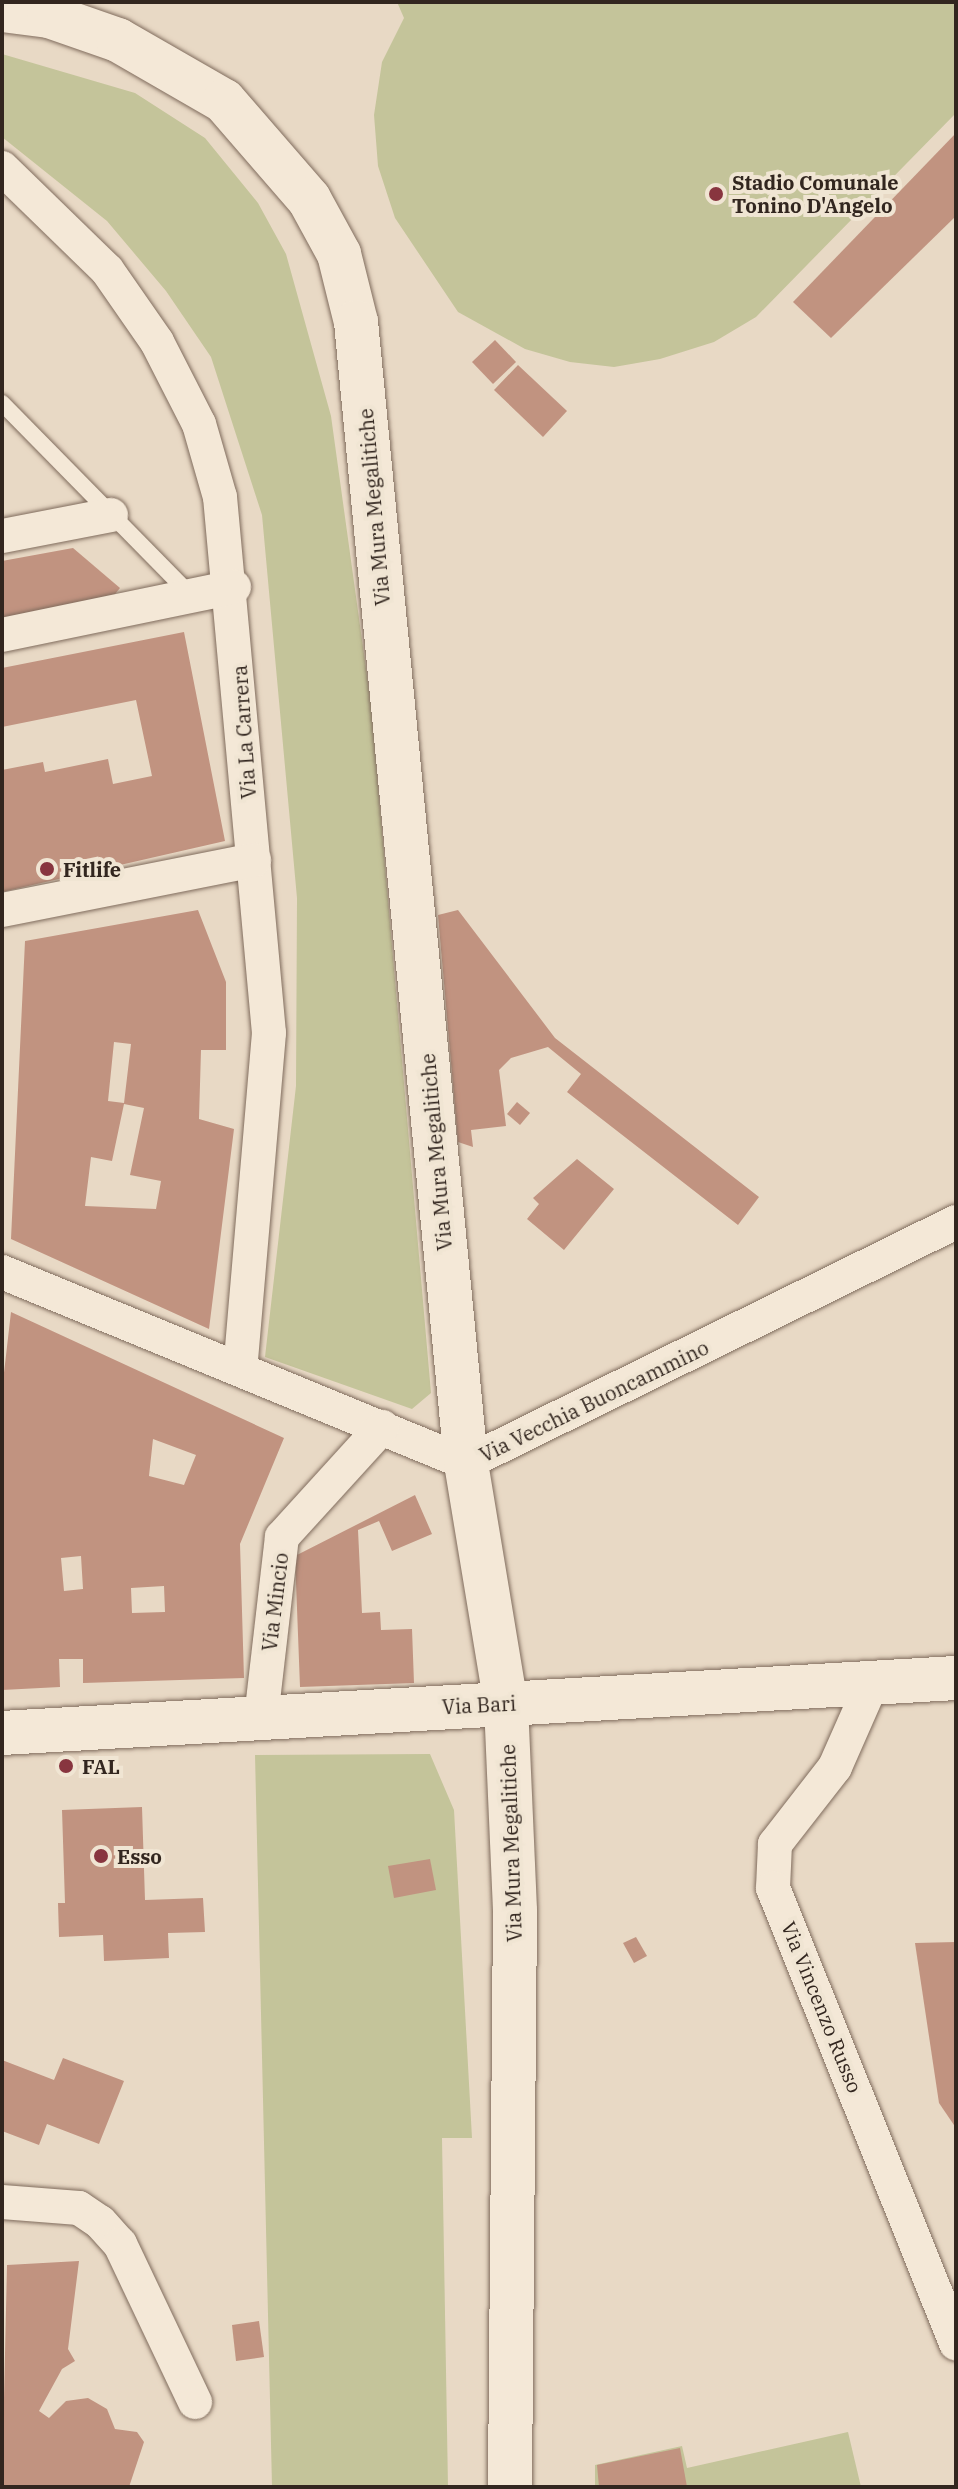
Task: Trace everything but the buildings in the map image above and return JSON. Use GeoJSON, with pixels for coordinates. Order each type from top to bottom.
{"type":"FeatureCollection","features":[{"type":"Feature","properties":{"kind":"main road","name":"Via Mura Megalitiche"},"geometry":{"type":"LineString","coordinates":[[2,10],[49,16],[118,40],[224,101],[268,143],[339,254],[356,322],[466,1463],[506,1704],[515,1911],[510,2487]]}},
{"type":"Feature","properties":{"kind":"main road","name":"Via Bari"},"geometry":{"type":"LineString","coordinates":[[2,1733],[956,1678]]}},
{"type":"Feature","properties":{"kind":"street","name":"Via La Carrera"},"geometry":{"type":"LineString","coordinates":[[2,168],[107,270],[157,342],[199,424],[220,497],[234,587],[269,1033],[240,1368]]}},
{"type":"Feature","properties":{"kind":"street"},"geometry":{"type":"LineString","coordinates":[[2,536],[111,515]]}},
{"type":"Feature","properties":{"kind":"street"},"geometry":{"type":"LineString","coordinates":[[2,635],[234,587]]}},
{"type":"Feature","properties":{"kind":"street"},"geometry":{"type":"LineString","coordinates":[[2,910],[254,860]]}},
{"type":"Feature","properties":{"kind":"street","name":"Via Vecchia Buoncammino"},"geometry":{"type":"LineString","coordinates":[[2,1272],[466,1463],[956,1222]]}},
{"type":"Feature","properties":{"kind":"street","name":"Via Mincio"},"geometry":{"type":"LineString","coordinates":[[261,1718],[282,1537],[382,1427]]}},
{"type":"Feature","properties":{"kind":"street","name":"Via Vincenzo Russo"},"geometry":{"type":"LineString","coordinates":[[872,1683],[835,1767],[775,1844],[773,1888],[956,2344]]}},
{"type":"Feature","properties":{"kind":"street"},"geometry":{"type":"LineString","coordinates":[[2,2202],[79,2208],[100,2222],[120,2244],[195,2402]]}},
{"type":"Feature","properties":{"kind":"lane"},"geometry":{"type":"LineString","coordinates":[[2,403],[191,595]]}},
{"type":"Feature","properties":{"kind":"green space"},"geometry":{"type":"Polygon","coordinates":[[[397,2],[956,2],[956,113],[756,317],[714,342],[660,359],[614,367],[570,362],[525,349],[458,312],[395,218],[378,166],[374,115],[382,62],[404,18],[397,2]]]}},
{"type":"Feature","properties":{"kind":"green space"},"geometry":{"type":"Polygon","coordinates":[[[2,54],[135,93],[205,138],[258,203],[286,254],[331,416],[371,705],[431,1393],[412,1409],[265,1357],[296,1086],[297,898],[262,515],[211,357],[166,291],[107,221],[2,137],[2,54]]]}},
{"type":"Feature","properties":{"kind":"green space"},"geometry":{"type":"Polygon","coordinates":[[[430,1754],[454,1810],[472,2138],[442,2138],[448,2487],[272,2487],[255,1755],[430,1754]]]}},
{"type":"Feature","properties":{"kind":"green space"},"geometry":{"type":"Polygon","coordinates":[[[848,2432],[861,2487],[595,2487],[595,2465],[682,2446],[687,2468],[848,2432]]]}},
{"type":"Feature","properties":{"kind":"place","name":"Stadio Comunale Tonino D'Angelo"},"geometry":{"type":"Point","coordinates":[716,194]}},
{"type":"Feature","properties":{"kind":"place","name":"Fitlife"},"geometry":{"type":"Point","coordinates":[47,869]}},
{"type":"Feature","properties":{"kind":"place","name":"FAL"},"geometry":{"type":"Point","coordinates":[66,1766]}},
{"type":"Feature","properties":{"kind":"place","name":"Esso"},"geometry":{"type":"Point","coordinates":[101,1856]}}]}
